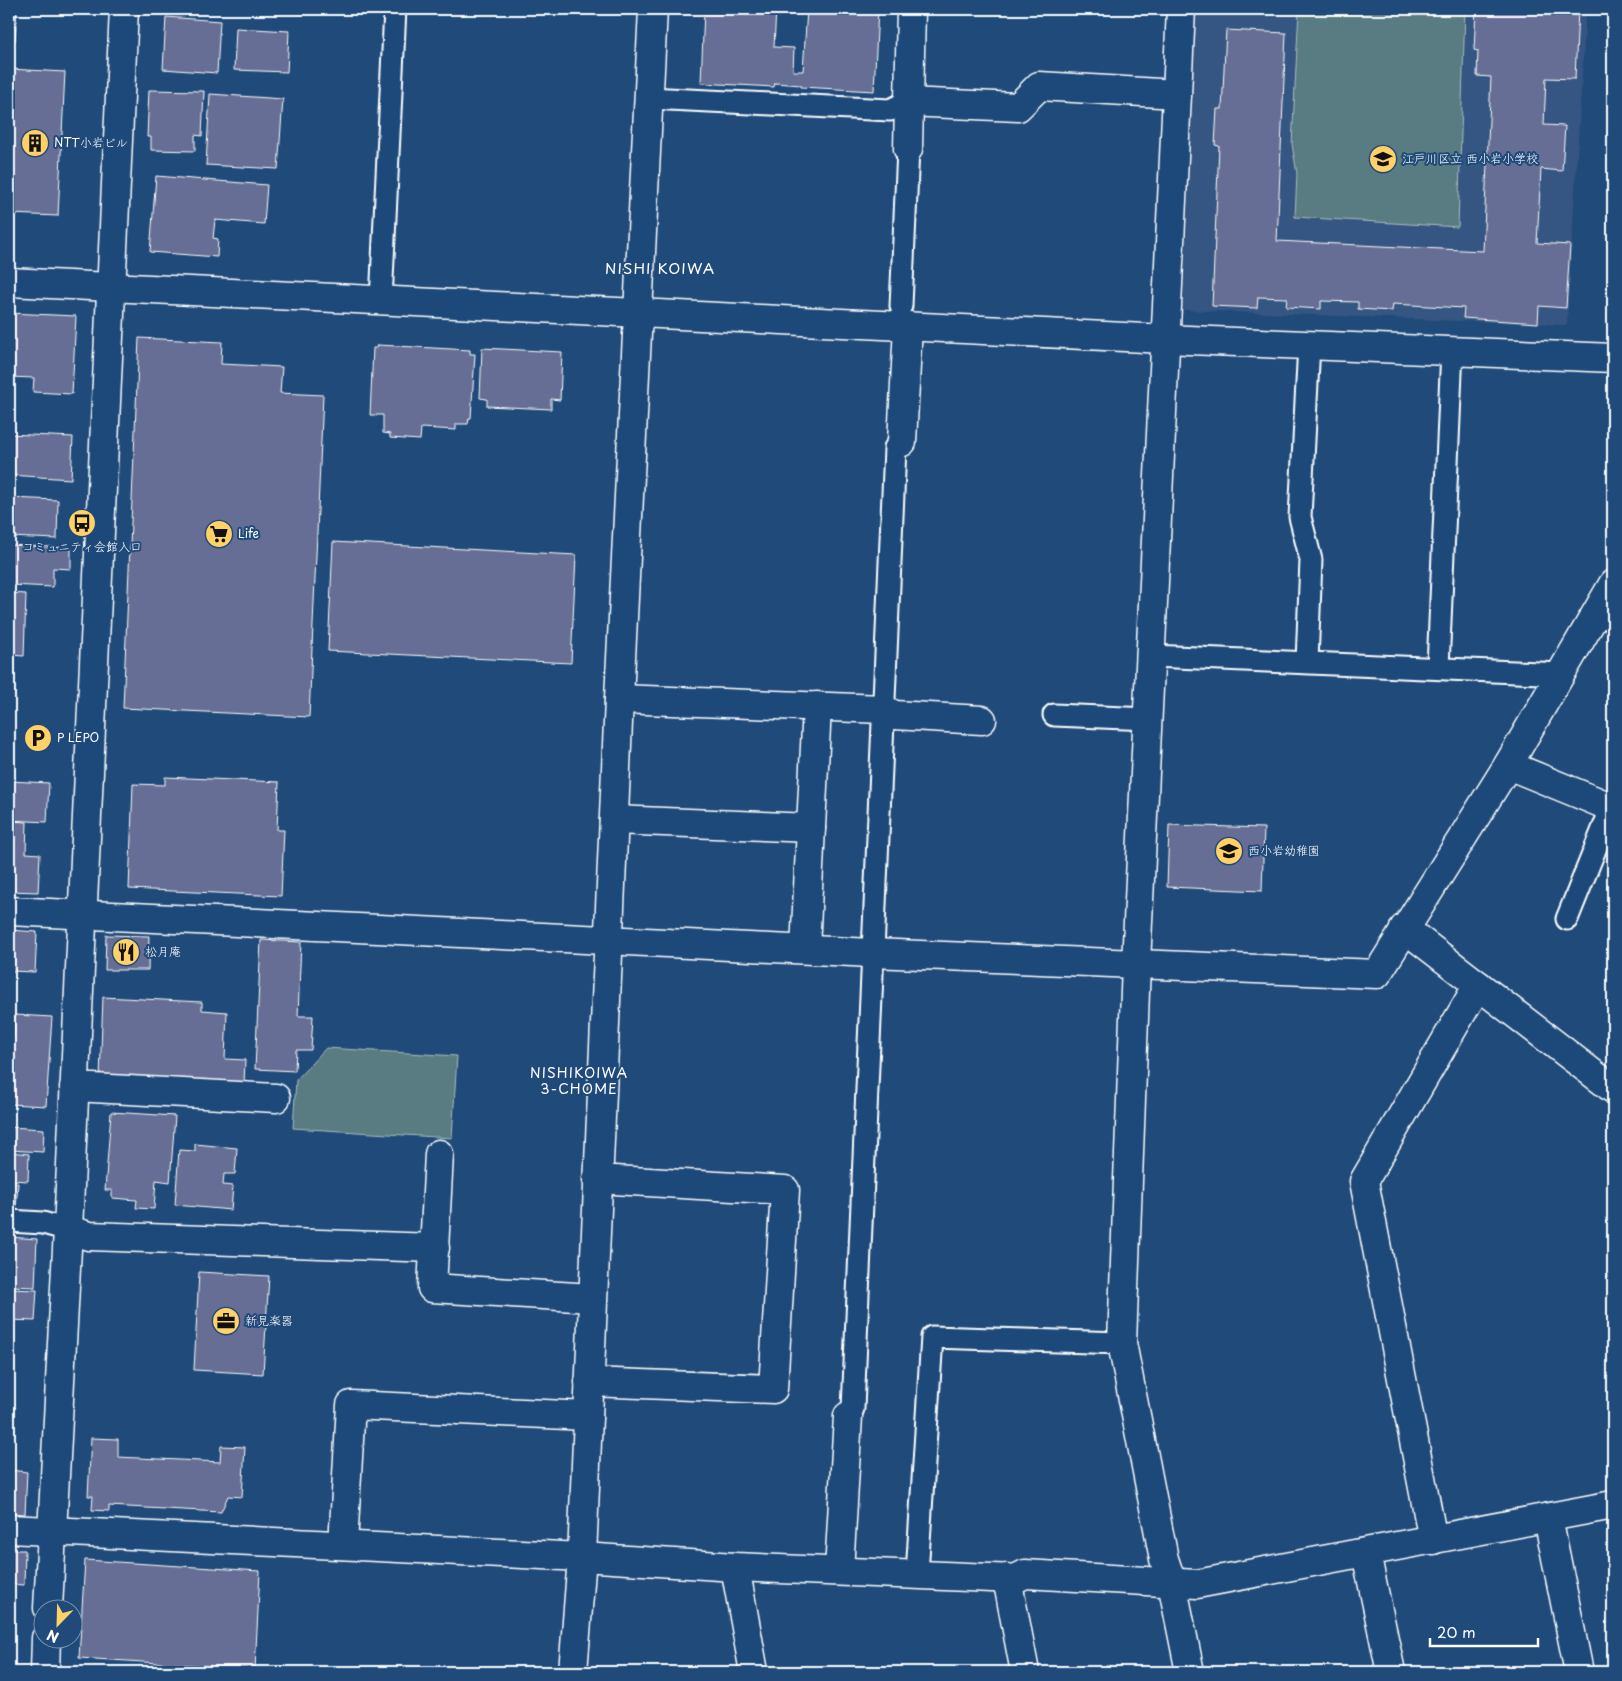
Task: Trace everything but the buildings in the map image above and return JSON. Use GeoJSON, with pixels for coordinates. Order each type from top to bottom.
{"type":"FeatureCollection","features":[{"type":"Feature","properties":{"kind":"street"},"geometry":{"type":"LineString","coordinates":[[48,1598],[68,1230],[124,9]]}},
{"type":"Feature","properties":{"kind":"street"},"geometry":{"type":"LineString","coordinates":[[573,1672],[582,1557],[619,699],[653,9]]}},
{"type":"Feature","properties":{"kind":"street"},"geometry":{"type":"LineString","coordinates":[[908,149],[907,102],[911,9]]}},
{"type":"Feature","properties":{"kind":"street"},"geometry":{"type":"LineString","coordinates":[[1181,9],[1136,964],[1122,1343],[1164,1559],[1172,1583],[1190,1672]]}},
{"type":"Feature","properties":{"kind":"street"},"geometry":{"type":"LineString","coordinates":[[907,102],[1018,107],[1039,86],[1177,94]]}},
{"type":"Feature","properties":{"kind":"street"},"geometry":{"type":"LineString","coordinates":[[9,282],[638,312],[905,316],[1166,339],[1613,358]]}},
{"type":"Feature","properties":{"kind":"street"},"geometry":{"type":"LineString","coordinates":[[902,442],[905,316]]}},
{"type":"Feature","properties":{"kind":"street"},"geometry":{"type":"LineString","coordinates":[[9,911],[872,953],[1377,974],[1508,764],[1561,674],[1605,617],[1613,584]]}},
{"type":"Feature","properties":{"kind":"street"},"geometry":{"type":"LineString","coordinates":[[619,699],[884,709],[894,715],[982,720]]}},
{"type":"Feature","properties":{"kind":"street"},"geometry":{"type":"LineString","coordinates":[[805,949],[818,706]]}},
{"type":"Feature","properties":{"kind":"street"},"geometry":{"type":"LineString","coordinates":[[1508,764],[1612,808]]}},
{"type":"Feature","properties":{"kind":"street"},"geometry":{"type":"LineString","coordinates":[[614,820],[811,828]]}},
{"type":"Feature","properties":{"kind":"street"},"geometry":{"type":"LineString","coordinates":[[1404,928],[1613,1089]]}},
{"type":"Feature","properties":{"kind":"street"},"geometry":{"type":"LineString","coordinates":[[1433,1540],[1364,1181],[1478,985]]}},
{"type":"Feature","properties":{"kind":"street"},"geometry":{"type":"LineString","coordinates":[[74,1088],[276,1098]]}},
{"type":"Feature","properties":{"kind":"street"},"geometry":{"type":"LineString","coordinates":[[440,1154],[432,1288],[592,1298]]}},
{"type":"Feature","properties":{"kind":"street"},"geometry":{"type":"LineString","coordinates":[[589,1382],[773,1389],[785,1190],[597,1179]]}},
{"type":"Feature","properties":{"kind":"street"},"geometry":{"type":"LineString","coordinates":[[68,1230],[90,1236],[435,1248]]}},
{"type":"Feature","properties":{"kind":"street"},"geometry":{"type":"LineString","coordinates":[[343,1545],[351,1405],[588,1416]]}},
{"type":"Feature","properties":{"kind":"street"},"geometry":{"type":"LineString","coordinates":[[839,1571],[848,1416]]}},
{"type":"Feature","properties":{"kind":"street"},"geometry":{"type":"LineString","coordinates":[[9,1529],[582,1557],[735,1567],[1007,1578],[1015,1578],[1024,1574],[1197,1584],[1613,1505]]}},
{"type":"Feature","properties":{"kind":"street"},"geometry":{"type":"LineString","coordinates":[[1548,1518],[1579,1672]]}},
{"type":"Feature","properties":{"kind":"street"},"geometry":{"type":"LineString","coordinates":[[1366,1553],[1391,1672]]}},
{"type":"Feature","properties":{"kind":"street"},"geometry":{"type":"LineString","coordinates":[[735,1567],[754,1672]]}},
{"type":"Feature","properties":{"kind":"street"},"geometry":{"type":"LineString","coordinates":[[1007,1578],[1025,1672]]}},
{"type":"Feature","properties":{"kind":"street"},"geometry":{"type":"LineString","coordinates":[[45,1672],[46,1648]]}},
{"type":"Feature","properties":{"kind":"lane"},"geometry":{"type":"LineString","coordinates":[[381,301],[395,9]]}},
{"type":"Feature","properties":{"kind":"lane"},"geometry":{"type":"LineString","coordinates":[[648,98],[890,110],[907,102]]}},
{"type":"Feature","properties":{"kind":"lane"},"geometry":{"type":"LineString","coordinates":[[905,316],[908,149]]}},
{"type":"Feature","properties":{"kind":"lane"},"geometry":{"type":"LineString","coordinates":[[1307,662],[1311,560],[1300,517],[1309,344]]}},
{"type":"Feature","properties":{"kind":"lane"},"geometry":{"type":"LineString","coordinates":[[1438,667],[1452,350]]}},
{"type":"Feature","properties":{"kind":"lane"},"geometry":{"type":"LineString","coordinates":[[848,1416],[853,1409],[895,448],[902,442]]}},
{"type":"Feature","properties":{"kind":"lane"},"geometry":{"type":"LineString","coordinates":[[1152,656],[1438,667],[1561,674]]}},
{"type":"Feature","properties":{"kind":"lane"},"geometry":{"type":"LineString","coordinates":[[1054,715],[1149,719]]}},
{"type":"Feature","properties":{"kind":"lane"},"geometry":{"type":"LineString","coordinates":[[1567,919],[1612,808]]}},
{"type":"Feature","properties":{"kind":"lane"},"geometry":{"type":"LineString","coordinates":[[9,1221],[43,1223],[68,1230]]}},
{"type":"Feature","properties":{"kind":"lane"},"geometry":{"type":"LineString","coordinates":[[917,1574],[932,1337],[1122,1343]]}},
{"type":"Feature","properties":{"kind":"shaded area","name":"江戸川区立 西小岩小学校"},"geometry":{"type":"Polygon","coordinates":[[[1196,9],[1586,9],[1567,325],[1183,310],[1196,9]]]}},
{"type":"Feature","properties":{"kind":"green space"},"geometry":{"type":"Polygon","coordinates":[[[1299,9],[1465,9],[1458,227],[1295,217],[1297,174],[1292,144],[1299,9]]]}},
{"type":"Feature","properties":{"kind":"green space"},"geometry":{"type":"Polygon","coordinates":[[[326,1048],[457,1056],[452,1138],[293,1128],[296,1080],[326,1048]]]}},
{"type":"Feature","properties":{"kind":"place","name":"NTT小岩ビル"},"geometry":{"type":"Point","coordinates":[35,143]}},
{"type":"Feature","properties":{"kind":"place","name":"江戸川区立 西小岩小学校"},"geometry":{"type":"Point","coordinates":[1383,159]}},
{"type":"Feature","properties":{"kind":"place","name":"コミュニティ会館入口"},"geometry":{"type":"Point","coordinates":[82,523]}},
{"type":"Feature","properties":{"kind":"place","name":"Life"},"geometry":{"type":"Point","coordinates":[219,534]}},
{"type":"Feature","properties":{"kind":"place","name":"P LEPO"},"geometry":{"type":"Point","coordinates":[38,738]}},
{"type":"Feature","properties":{"kind":"place","name":"西小岩幼稚園"},"geometry":{"type":"Point","coordinates":[1229,851]}},
{"type":"Feature","properties":{"kind":"place","name":"松月庵"},"geometry":{"type":"Point","coordinates":[126,952]}},
{"type":"Feature","properties":{"kind":"place","name":"新見楽器"},"geometry":{"type":"Point","coordinates":[226,1321]}},
{"type":"Feature","properties":{"kind":"district","name":"NISHI KOIWA"},"geometry":{"type":"Point","coordinates":[660,269]}},
{"type":"Feature","properties":{"kind":"district","name":"NISHIKOIWA 3-CHOME"},"geometry":{"type":"Point","coordinates":[579,1082]}}]}
